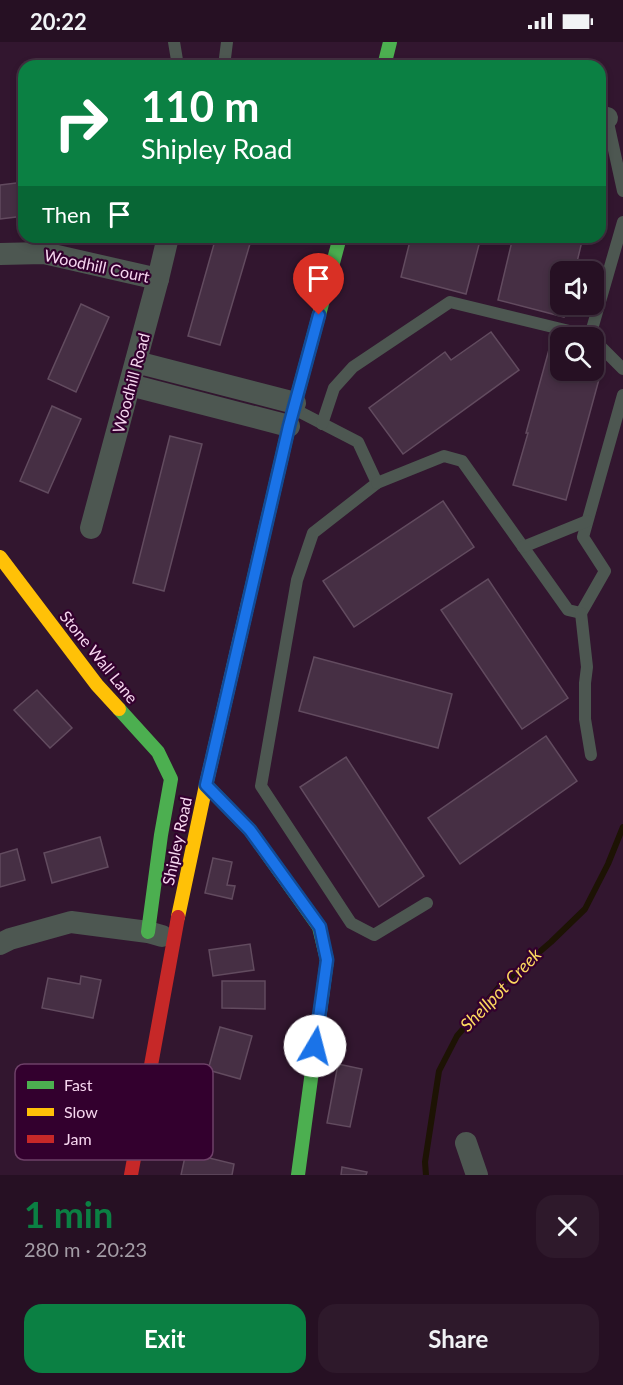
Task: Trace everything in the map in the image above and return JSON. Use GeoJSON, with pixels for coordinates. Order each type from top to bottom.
{"type":"FeatureCollection","features":[{"type":"Feature","properties":{"kind":"main road"},"geometry":{"type":"LineString","coordinates":[[386,60],[390,42]]}},
{"type":"Feature","properties":{"kind":"main road","name":"Shipley Road"},"geometry":{"type":"LineString","coordinates":[[151,1064],[173,939],[206,785],[293,412],[338,243]]}},
{"type":"Feature","properties":{"kind":"main road","name":"Stone Wall Lane"},"geometry":{"type":"LineString","coordinates":[[0,557],[97,685],[158,752],[171,779],[148,932]]}},
{"type":"Feature","properties":{"kind":"main road"},"geometry":{"type":"LineString","coordinates":[[206,785],[250,830],[320,927],[327,960],[298,1175]]}},
{"type":"Feature","properties":{"kind":"main road","name":"Shipley Road"},"geometry":{"type":"LineString","coordinates":[[131,1175],[134,1160]]}},
{"type":"Feature","properties":{"kind":"street","name":"Woodhill Road"},"geometry":{"type":"LineString","coordinates":[[92,528],[167,243]]}},
{"type":"Feature","properties":{"kind":"street","name":"Woodhill Court"},"geometry":{"type":"LineString","coordinates":[[0,254],[44,253],[158,279]]}},
{"type":"Feature","properties":{"kind":"street"},"geometry":{"type":"LineString","coordinates":[[136,362],[293,412]]}},
{"type":"Feature","properties":{"kind":"street"},"geometry":{"type":"LineString","coordinates":[[130,385],[293,412]]}},
{"type":"Feature","properties":{"kind":"street"},"geometry":{"type":"LineString","coordinates":[[0,944],[10,939],[71,922],[148,932],[173,939]]}},
{"type":"Feature","properties":{"kind":"street"},"geometry":{"type":"LineString","coordinates":[[465,1143],[477,1175]]}},
{"type":"Feature","properties":{"kind":"lane"},"geometry":{"type":"LineString","coordinates":[[174,42],[177,60]]}},
{"type":"Feature","properties":{"kind":"lane"},"geometry":{"type":"LineString","coordinates":[[225,60],[227,42]]}},
{"type":"Feature","properties":{"kind":"lane"},"geometry":{"type":"LineString","coordinates":[[606,125],[623,191]]}},
{"type":"Feature","properties":{"kind":"lane"},"geometry":{"type":"LineString","coordinates":[[595,327],[623,222]]}},
{"type":"Feature","properties":{"kind":"lane"},"geometry":{"type":"LineString","coordinates":[[322,424],[334,388],[353,367],[450,302],[550,327]]}},
{"type":"Feature","properties":{"kind":"lane"},"geometry":{"type":"LineString","coordinates":[[604,350],[623,369]]}},
{"type":"Feature","properties":{"kind":"lane"},"geometry":{"type":"LineString","coordinates":[[591,755],[585,719],[587,667],[581,613],[605,571],[583,537],[623,395]]}},
{"type":"Feature","properties":{"kind":"lane"},"geometry":{"type":"LineString","coordinates":[[293,412],[358,442],[377,483]]}},
{"type":"Feature","properties":{"kind":"lane"},"geometry":{"type":"LineString","coordinates":[[427,903],[374,934],[351,923],[261,786],[297,580],[312,533],[377,483],[444,456],[462,461],[568,610],[581,613]]}},
{"type":"Feature","properties":{"kind":"lane"},"geometry":{"type":"LineString","coordinates":[[523,547],[587,521]]}},
{"type":"Feature","properties":{"kind":"building"},"geometry":{"type":"Polygon","coordinates":[[[18,183],[18,217],[0,219],[0,185],[18,183]]]}},
{"type":"Feature","properties":{"kind":"building"},"geometry":{"type":"Polygon","coordinates":[[[214,243],[250,243],[220,345],[188,336],[214,243]]]}},
{"type":"Feature","properties":{"kind":"building"},"geometry":{"type":"Polygon","coordinates":[[[410,243],[479,243],[466,294],[401,277],[410,243]]]}},
{"type":"Feature","properties":{"kind":"building"},"geometry":{"type":"Polygon","coordinates":[[[512,243],[582,243],[577,261],[550,261],[550,313],[498,300],[512,243]]]}},
{"type":"Feature","properties":{"kind":"building"},"geometry":{"type":"Polygon","coordinates":[[[81,304],[109,317],[76,392],[48,379],[81,304]]]}},
{"type":"Feature","properties":{"kind":"building"},"geometry":{"type":"Polygon","coordinates":[[[491,332],[519,370],[403,454],[369,408],[445,352],[451,360],[491,332]]]}},
{"type":"Feature","properties":{"kind":"building"},"geometry":{"type":"Polygon","coordinates":[[[550,346],[550,381],[599,381],[566,500],[513,485],[528,433],[526,433],[550,346]]]}},
{"type":"Feature","properties":{"kind":"building"},"geometry":{"type":"Polygon","coordinates":[[[52,406],[81,419],[48,493],[20,481],[52,406]]]}},
{"type":"Feature","properties":{"kind":"building"},"geometry":{"type":"Polygon","coordinates":[[[170,436],[202,444],[164,591],[133,583],[170,436]]]}},
{"type":"Feature","properties":{"kind":"building"},"geometry":{"type":"Polygon","coordinates":[[[443,501],[474,547],[354,627],[323,581],[443,501]]]}},
{"type":"Feature","properties":{"kind":"building"},"geometry":{"type":"Polygon","coordinates":[[[488,579],[568,698],[522,729],[441,610],[488,579]]]}},
{"type":"Feature","properties":{"kind":"building"},"geometry":{"type":"Polygon","coordinates":[[[314,657],[452,694],[438,748],[299,711],[314,657]]]}},
{"type":"Feature","properties":{"kind":"building"},"geometry":{"type":"Polygon","coordinates":[[[37,690],[72,728],[50,748],[14,710],[37,690]]]}},
{"type":"Feature","properties":{"kind":"building"},"geometry":{"type":"Polygon","coordinates":[[[546,736],[577,781],[460,864],[428,818],[546,736]]]}},
{"type":"Feature","properties":{"kind":"building"},"geometry":{"type":"Polygon","coordinates":[[[346,757],[424,876],[379,907],[300,787],[346,757]]]}},
{"type":"Feature","properties":{"kind":"building"},"geometry":{"type":"Polygon","coordinates":[[[100,837],[108,867],[52,883],[44,853],[100,837]]]}},
{"type":"Feature","properties":{"kind":"building"},"geometry":{"type":"Polygon","coordinates":[[[17,849],[25,880],[0,887],[0,854],[17,849]]]}},
{"type":"Feature","properties":{"kind":"building"},"geometry":{"type":"Polygon","coordinates":[[[213,858],[232,862],[227,885],[235,886],[232,899],[205,893],[213,858]]]}},
{"type":"Feature","properties":{"kind":"building"},"geometry":{"type":"Polygon","coordinates":[[[250,944],[254,970],[213,976],[209,950],[250,944]]]}},
{"type":"Feature","properties":{"kind":"building"},"geometry":{"type":"Polygon","coordinates":[[[81,976],[101,980],[93,1018],[42,1008],[48,978],[80,984],[81,976]]]}},
{"type":"Feature","properties":{"kind":"building"},"geometry":{"type":"Polygon","coordinates":[[[222,981],[265,981],[265,1009],[222,1008],[222,981]]]}},
{"type":"Feature","properties":{"kind":"building"},"geometry":{"type":"Polygon","coordinates":[[[220,1027],[252,1036],[240,1079],[213,1071],[213,1064],[210,1064],[220,1027]]]}},
{"type":"Feature","properties":{"kind":"building"},"geometry":{"type":"Polygon","coordinates":[[[338,1064],[362,1069],[350,1127],[327,1123],[338,1064]]]}},
{"type":"Feature","properties":{"kind":"building"},"geometry":{"type":"Polygon","coordinates":[[[213,1159],[234,1164],[232,1175],[181,1175],[184,1160],[213,1159]]]}},
{"type":"Feature","properties":{"kind":"building"},"geometry":{"type":"Polygon","coordinates":[[[342,1167],[367,1172],[366,1175],[341,1175],[342,1167]]]}},
{"type":"Feature","properties":{"kind":"waterway","name":"Shellpot Creek"},"geometry":{"type":"LineString","coordinates":[[426,1175],[425,1162],[439,1071],[457,1036],[500,986],[585,909],[608,864],[623,827]]}},
{"type":"Feature","properties":{"kind":"traffic: fast"},"geometry":{"type":"LineString","coordinates":[[386,60],[390,42]]}},
{"type":"Feature","properties":{"kind":"traffic: fast"},"geometry":{"type":"LineString","coordinates":[[248,603],[289,426],[338,243]]}},
{"type":"Feature","properties":{"kind":"traffic: fast"},"geometry":{"type":"LineString","coordinates":[[119,709],[158,752],[171,779],[148,932]]}},
{"type":"Feature","properties":{"kind":"traffic: fast"},"geometry":{"type":"LineString","coordinates":[[206,785],[250,830],[319,927],[327,960],[298,1175]]}},
{"type":"Feature","properties":{"kind":"traffic: slow"},"geometry":{"type":"LineString","coordinates":[[0,557],[97,685],[119,709]]}},
{"type":"Feature","properties":{"kind":"traffic: slow"},"geometry":{"type":"LineString","coordinates":[[178,917],[248,603]]}},
{"type":"Feature","properties":{"kind":"traffic: jam"},"geometry":{"type":"LineString","coordinates":[[151,1064],[178,917]]}},
{"type":"Feature","properties":{"kind":"traffic: jam"},"geometry":{"type":"LineString","coordinates":[[131,1175],[134,1160]]}},
{"type":"Feature","properties":{"kind":"route"},"geometry":{"type":"LineString","coordinates":[[315,1046],[327,960],[320,927],[250,830],[206,785],[289,426],[319,315]]}}]}
